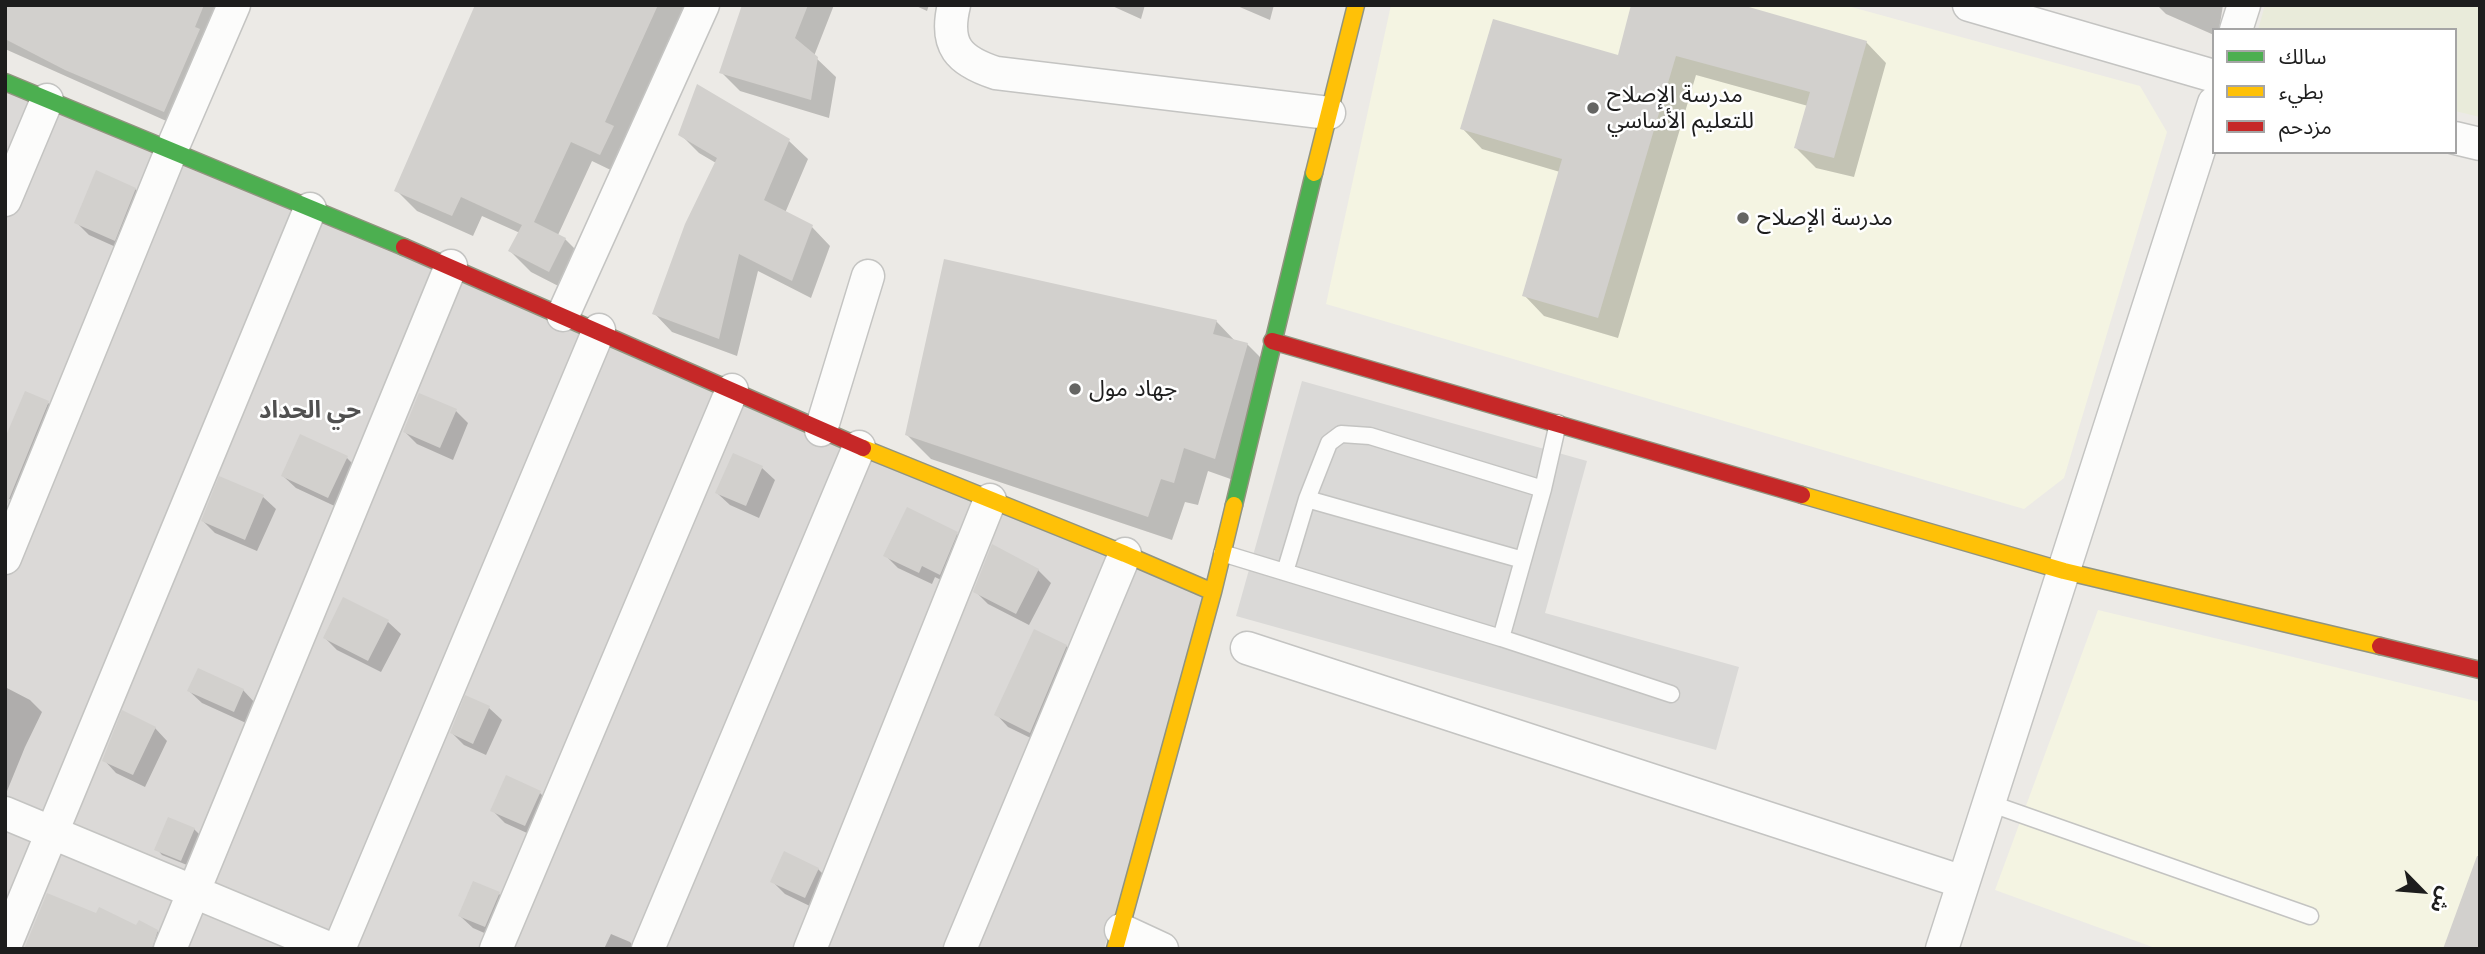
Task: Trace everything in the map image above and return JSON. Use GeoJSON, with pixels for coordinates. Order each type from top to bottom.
{"type":"FeatureCollection","features":[{"type":"Feature","properties":{"kind":"street"},"geometry":{"type":"LineString","coordinates":[[5,558],[234,5]]}},
{"type":"Feature","properties":{"kind":"street"},"geometry":{"type":"LineString","coordinates":[[563,315],[703,5]]}},
{"type":"Feature","properties":{"kind":"street"},"geometry":{"type":"LineString","coordinates":[[954,5],[949,26],[955,47],[972,65],[996,74],[1329,113]]}},
{"type":"Feature","properties":{"kind":"street"},"geometry":{"type":"LineString","coordinates":[[1162,949],[1118,939],[1213,592],[1356,5]]}},
{"type":"Feature","properties":{"kind":"street"},"geometry":{"type":"LineString","coordinates":[[1969,5],[2069,19],[2212,75]]}},
{"type":"Feature","properties":{"kind":"street"},"geometry":{"type":"LineString","coordinates":[[2237,28],[2244,5]]}},
{"type":"Feature","properties":{"kind":"street"},"geometry":{"type":"LineString","coordinates":[[5,82],[451,266],[859,447],[1213,592]]}},
{"type":"Feature","properties":{"kind":"street"},"geometry":{"type":"LineString","coordinates":[[5,200],[47,100]]}},
{"type":"Feature","properties":{"kind":"street"},"geometry":{"type":"LineString","coordinates":[[1942,949],[2212,109]]}},
{"type":"Feature","properties":{"kind":"street"},"geometry":{"type":"LineString","coordinates":[[2457,138],[2480,144]]}},
{"type":"Feature","properties":{"kind":"street"},"geometry":{"type":"LineString","coordinates":[[5,946],[310,209]]}},
{"type":"Feature","properties":{"kind":"street"},"geometry":{"type":"LineString","coordinates":[[170,949],[451,266]]}},
{"type":"Feature","properties":{"kind":"street"},"geometry":{"type":"LineString","coordinates":[[821,430],[868,276]]}},
{"type":"Feature","properties":{"kind":"street"},"geometry":{"type":"LineString","coordinates":[[340,949],[599,331]]}},
{"type":"Feature","properties":{"kind":"street"},"geometry":{"type":"LineString","coordinates":[[1272,341],[2064,571],[2480,670]]}},
{"type":"Feature","properties":{"kind":"street"},"geometry":{"type":"LineString","coordinates":[[496,949],[732,390]]}},
{"type":"Feature","properties":{"kind":"street"},"geometry":{"type":"LineString","coordinates":[[648,949],[859,447]]}},
{"type":"Feature","properties":{"kind":"street"},"geometry":{"type":"LineString","coordinates":[[810,949],[990,500]]}},
{"type":"Feature","properties":{"kind":"street"},"geometry":{"type":"LineString","coordinates":[[960,949],[1125,554]]}},
{"type":"Feature","properties":{"kind":"street"},"geometry":{"type":"LineString","coordinates":[[1247,648],[1964,882]]}},
{"type":"Feature","properties":{"kind":"street"},"geometry":{"type":"LineString","coordinates":[[5,813],[331,949]]}},
{"type":"Feature","properties":{"kind":"lane"},"geometry":{"type":"LineString","coordinates":[[1501,638],[1543,489],[1558,424]]}},
{"type":"Feature","properties":{"kind":"lane"},"geometry":{"type":"LineString","coordinates":[[1285,572],[1307,499],[1329,443],[1341,435],[1370,436],[1543,489]]}},
{"type":"Feature","properties":{"kind":"lane"},"geometry":{"type":"LineString","coordinates":[[1307,499],[1523,560]]}},
{"type":"Feature","properties":{"kind":"lane"},"geometry":{"type":"LineString","coordinates":[[1222,553],[1501,638],[1671,694]]}},
{"type":"Feature","properties":{"kind":"lane"},"geometry":{"type":"LineString","coordinates":[[1989,803],[2309,916]]}},
{"type":"Feature","properties":{"kind":"shaded area","name":"مدرسة الإصلاح"},"geometry":{"type":"Polygon","coordinates":[[[1391,5],[1844,5],[2140,86],[2167,132],[2064,478],[2024,509],[1326,304],[1391,5]]]}},
{"type":"Feature","properties":{"kind":"shaded area"},"geometry":{"type":"Polygon","coordinates":[[[2265,5],[2480,5],[2480,117],[2457,111],[2457,28],[2259,28],[2265,5]]]}},
{"type":"Feature","properties":{"kind":"shaded area"},"geometry":{"type":"Polygon","coordinates":[[[5,82],[1211,593],[1104,949],[5,949],[5,82]]]}},
{"type":"Feature","properties":{"kind":"shaded area"},"geometry":{"type":"Polygon","coordinates":[[[1302,381],[1587,461],[1545,613],[1739,667],[1716,750],[1236,616],[1302,381]]]}},
{"type":"Feature","properties":{"kind":"shaded area"},"geometry":{"type":"Polygon","coordinates":[[[2098,610],[2480,702],[2480,949],[2158,949],[1995,890],[2098,610]]]}},
{"type":"Feature","properties":{"kind":"building"},"geometry":{"type":"Polygon","coordinates":[[[5,5],[204,5],[195,27],[200,29],[164,112],[65,70],[5,39],[5,5]]]}},
{"type":"Feature","properties":{"kind":"building"},"geometry":{"type":"Polygon","coordinates":[[[475,5],[658,5],[605,122],[614,126],[600,155],[571,142],[534,222],[566,238],[549,272],[508,251],[522,225],[461,197],[452,216],[394,191],[475,5]]]}},
{"type":"Feature","properties":{"kind":"building"},"geometry":{"type":"Polygon","coordinates":[[[742,5],[808,5],[795,38],[818,57],[811,100],[719,73],[742,5]]]}},
{"type":"Feature","properties":{"kind":"building"},"geometry":{"type":"Polygon","coordinates":[[[1631,5],[1742,5],[1867,41],[1834,158],[1794,148],[1810,92],[1676,56],[1598,318],[1522,296],[1562,159],[1460,129],[1493,19],[1618,55],[1631,5]]]}},
{"type":"Feature","properties":{"kind":"building"},"geometry":{"type":"Polygon","coordinates":[[[697,84],[790,139],[764,200],[813,225],[792,281],[739,254],[719,339],[652,314],[685,224],[717,158],[678,135],[697,84]]]}},
{"type":"Feature","properties":{"kind":"building"},"geometry":{"type":"Polygon","coordinates":[[[96,170],[136,188],[115,241],[74,223],[96,170]]]}},
{"type":"Feature","properties":{"kind":"building","name":"جهاد مول"},"geometry":{"type":"Polygon","coordinates":[[[944,259],[1217,320],[1213,334],[1248,343],[1215,459],[1184,448],[1174,483],[1161,479],[1148,517],[905,435],[944,259]]]}},
{"type":"Feature","properties":{"kind":"building"},"geometry":{"type":"Polygon","coordinates":[[[25,391],[49,401],[5,509],[5,438],[25,391]]]}},
{"type":"Feature","properties":{"kind":"building"},"geometry":{"type":"Polygon","coordinates":[[[419,393],[457,409],[440,448],[403,432],[419,393]]]}},
{"type":"Feature","properties":{"kind":"building"},"geometry":{"type":"Polygon","coordinates":[[[300,434],[348,456],[328,498],[281,476],[300,434]]]}},
{"type":"Feature","properties":{"kind":"building"},"geometry":{"type":"Polygon","coordinates":[[[733,453],[763,466],[746,506],[715,493],[733,453]]]}},
{"type":"Feature","properties":{"kind":"building"},"geometry":{"type":"Polygon","coordinates":[[[219,476],[264,495],[245,540],[201,521],[219,476]]]}},
{"type":"Feature","properties":{"kind":"building"},"geometry":{"type":"Polygon","coordinates":[[[907,507],[958,532],[940,575],[922,566],[919,573],[883,556],[907,507]]]}},
{"type":"Feature","properties":{"kind":"building"},"geometry":{"type":"Polygon","coordinates":[[[992,544],[1039,569],[1016,614],[973,592],[992,544]]]}},
{"type":"Feature","properties":{"kind":"building"},"geometry":{"type":"Polygon","coordinates":[[[343,597],[389,620],[368,661],[323,638],[343,597]]]}},
{"type":"Feature","properties":{"kind":"building"},"geometry":{"type":"Polygon","coordinates":[[[1034,629],[1067,645],[1030,733],[994,715],[1034,629]]]}},
{"type":"Feature","properties":{"kind":"building"},"geometry":{"type":"Polygon","coordinates":[[[198,668],[244,689],[234,712],[187,691],[198,668]]]}},
{"type":"Feature","properties":{"kind":"building"},"geometry":{"type":"Polygon","coordinates":[[[465,695],[490,706],[473,744],[450,733],[465,695]]]}},
{"type":"Feature","properties":{"kind":"building"},"geometry":{"type":"Polygon","coordinates":[[[122,710],[156,727],[133,775],[102,761],[122,710]]]}},
{"type":"Feature","properties":{"kind":"building"},"geometry":{"type":"Polygon","coordinates":[[[506,775],[541,791],[525,826],[490,811],[506,775]]]}},
{"type":"Feature","properties":{"kind":"building"},"geometry":{"type":"Polygon","coordinates":[[[168,817],[195,828],[181,861],[154,850],[168,817]]]}},
{"type":"Feature","properties":{"kind":"building"},"geometry":{"type":"Polygon","coordinates":[[[784,851],[819,868],[805,898],[770,882],[784,851]]]}},
{"type":"Feature","properties":{"kind":"building"},"geometry":{"type":"Polygon","coordinates":[[[2477,856],[2480,856],[2480,949],[2443,949],[2477,856]]]}},
{"type":"Feature","properties":{"kind":"building"},"geometry":{"type":"Polygon","coordinates":[[[473,881],[500,892],[485,927],[458,916],[473,881]]]}},
{"type":"Feature","properties":{"kind":"building"},"geometry":{"type":"Polygon","coordinates":[[[47,893],[96,913],[99,907],[136,925],[139,920],[158,930],[152,949],[24,949],[47,893]]]}},
{"type":"Feature","properties":{"kind":"traffic: fast"},"geometry":{"type":"LineString","coordinates":[[5,82],[404,247]]}},
{"type":"Feature","properties":{"kind":"traffic: fast"},"geometry":{"type":"LineString","coordinates":[[1234,505],[1314,173]]}},
{"type":"Feature","properties":{"kind":"traffic: slow"},"geometry":{"type":"LineString","coordinates":[[1314,173],[1356,5]]}},
{"type":"Feature","properties":{"kind":"traffic: slow"},"geometry":{"type":"LineString","coordinates":[[863,448],[1213,592]]}},
{"type":"Feature","properties":{"kind":"traffic: slow"},"geometry":{"type":"LineString","coordinates":[[1802,495],[2064,571],[2380,646]]}},
{"type":"Feature","properties":{"kind":"traffic: slow"},"geometry":{"type":"LineString","coordinates":[[1115,949],[1213,592],[1234,505]]}},
{"type":"Feature","properties":{"kind":"traffic: jam"},"geometry":{"type":"LineString","coordinates":[[404,247],[863,448]]}},
{"type":"Feature","properties":{"kind":"traffic: jam"},"geometry":{"type":"LineString","coordinates":[[1272,341],[1802,495]]}},
{"type":"Feature","properties":{"kind":"traffic: jam"},"geometry":{"type":"LineString","coordinates":[[2380,646],[2480,670]]}},
{"type":"Feature","properties":{"kind":"place","name":"مدرسة الإصلاح للتعليم الأساسي"},"geometry":{"type":"Point","coordinates":[1593,108]}},
{"type":"Feature","properties":{"kind":"place","name":"مدرسة الإصلاح"},"geometry":{"type":"Point","coordinates":[1743,218]}},
{"type":"Feature","properties":{"kind":"place","name":"جهاد مول"},"geometry":{"type":"Point","coordinates":[1075,389]}},
{"type":"Feature","properties":{"kind":"district","name":"حي الحداد"},"geometry":{"type":"Point","coordinates":[310,411]}}]}
